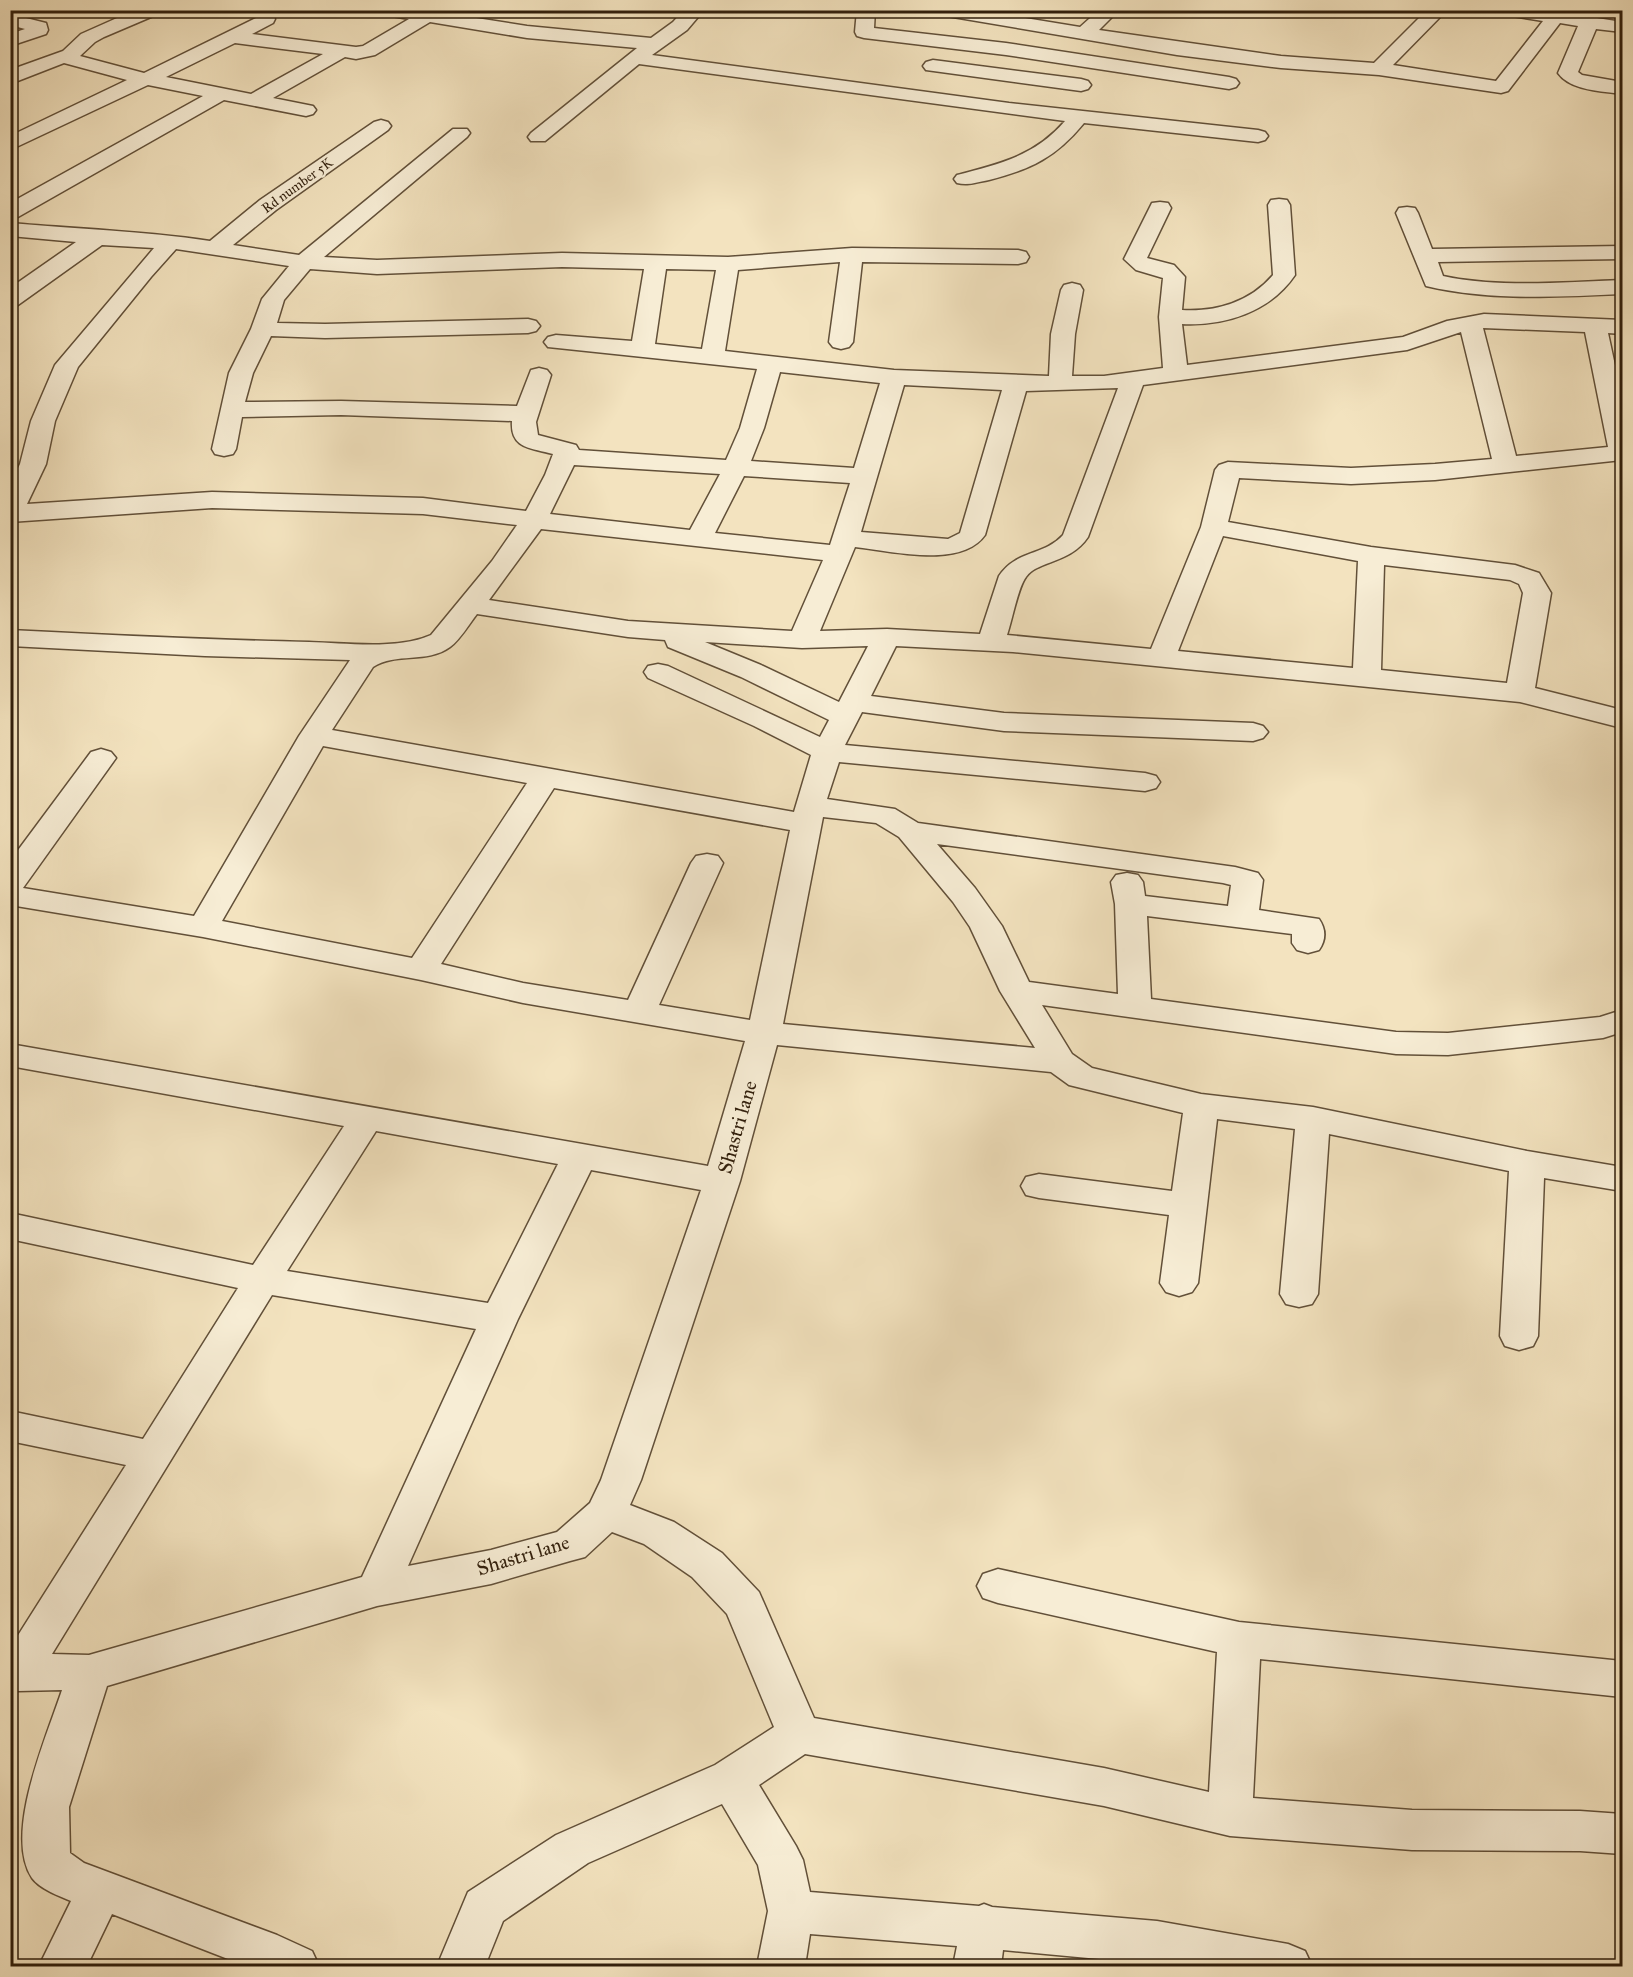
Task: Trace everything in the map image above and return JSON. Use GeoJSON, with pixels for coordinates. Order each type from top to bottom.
{"type":"FeatureCollection","features":[{"type":"Feature","properties":{"kind":"street"},"geometry":{"type":"LineString","coordinates":[[10,78],[33,67],[70,55],[96,33],[152,10]]}},
{"type":"Feature","properties":{"kind":"street"},"geometry":{"type":"LineString","coordinates":[[386,10],[527,32],[655,44]]}},
{"type":"Feature","properties":{"kind":"street"},"geometry":{"type":"LineString","coordinates":[[538,137],[635,58],[680,26],[694,10]]}},
{"type":"Feature","properties":{"kind":"street"},"geometry":{"type":"LineString","coordinates":[[867,10],[864,32],[1006,48],[1229,83]]}},
{"type":"Feature","properties":{"kind":"street"},"geometry":{"type":"LineString","coordinates":[[941,10],[1028,26],[1281,62],[1379,69],[1498,87],[1555,18]]}},
{"type":"Feature","properties":{"kind":"street"},"geometry":{"type":"LineString","coordinates":[[1083,34],[1110,10]]}},
{"type":"Feature","properties":{"kind":"street"},"geometry":{"type":"LineString","coordinates":[[1379,69],[1438,10]]}},
{"type":"Feature","properties":{"kind":"street"},"geometry":{"type":"LineString","coordinates":[[1518,11],[1622,27]]}},
{"type":"Feature","properties":{"kind":"street"},"geometry":{"type":"LineString","coordinates":[[232,37],[356,53],[368,51],[426,17]]}},
{"type":"Feature","properties":{"kind":"street"},"geometry":{"type":"LineString","coordinates":[[10,19],[39,27],[39,30],[10,40]]}},
{"type":"Feature","properties":{"kind":"street"},"geometry":{"type":"LineString","coordinates":[[10,144],[266,19]]}},
{"type":"Feature","properties":{"kind":"street"},"geometry":{"type":"LineString","coordinates":[[1589,23],[1568,73],[1576,80],[1623,88]]}},
{"type":"Feature","properties":{"kind":"street"},"geometry":{"type":"LineString","coordinates":[[1006,48],[1028,26]]}},
{"type":"Feature","properties":{"kind":"street"},"geometry":{"type":"LineString","coordinates":[[903,96],[953,42]]}},
{"type":"Feature","properties":{"kind":"street"},"geometry":{"type":"LineString","coordinates":[[256,99],[341,52]]}},
{"type":"Feature","properties":{"kind":"street"},"geometry":{"type":"LineString","coordinates":[[70,55],[71,60],[76,62],[146,79],[306,110]]}},
{"type":"Feature","properties":{"kind":"street"},"geometry":{"type":"LineString","coordinates":[[635,58],[1078,118],[1258,136]]}},
{"type":"Feature","properties":{"kind":"street"},"geometry":{"type":"LineString","coordinates":[[933,66],[1081,86]]}},
{"type":"Feature","properties":{"kind":"street"},"geometry":{"type":"LineString","coordinates":[[10,212],[222,93]]}},
{"type":"Feature","properties":{"kind":"street"},"geometry":{"type":"LineString","coordinates":[[964,179],[1003,169],[1039,154],[1053,145],[1078,118]]}},
{"type":"Feature","properties":{"kind":"street","name":"Rd number 5K"},"geometry":{"type":"LineString","coordinates":[[215,248],[268,205],[381,126]]}},
{"type":"Feature","properties":{"kind":"street"},"geometry":{"type":"LineString","coordinates":[[224,449],[241,373],[263,329],[273,299],[304,262],[460,133]]}},
{"type":"Feature","properties":{"kind":"street"},"geometry":{"type":"LineString","coordinates":[[1170,317],[1220,315],[1246,304],[1274,288],[1281,281],[1284,275],[1279,205]]}},
{"type":"Feature","properties":{"kind":"street"},"geometry":{"type":"LineString","coordinates":[[1161,208],[1135,259],[1144,266],[1172,273],[1174,285],[1170,317],[1176,375]]}},
{"type":"Feature","properties":{"kind":"street"},"geometry":{"type":"LineString","coordinates":[[1407,213],[1434,281],[1447,285],[1555,290],[1623,287]]}},
{"type":"Feature","properties":{"kind":"street"},"geometry":{"type":"LineString","coordinates":[[10,229],[97,238],[171,242],[304,262],[377,267],[562,260],[728,264],[852,255],[1018,257]]}},
{"type":"Feature","properties":{"kind":"street"},"geometry":{"type":"LineString","coordinates":[[10,300],[97,238]]}},
{"type":"Feature","properties":{"kind":"street"},"geometry":{"type":"LineString","coordinates":[[171,242],[143,272],[67,365],[22,464],[11,513],[212,500],[423,506],[699,539],[944,548],[958,545],[972,535],[1016,384]]}},
{"type":"Feature","properties":{"kind":"street"},"geometry":{"type":"LineString","coordinates":[[1424,255],[1623,252]]}},
{"type":"Feature","properties":{"kind":"street"},"geometry":{"type":"LineString","coordinates":[[841,342],[852,255]]}},
{"type":"Feature","properties":{"kind":"street"},"geometry":{"type":"LineString","coordinates":[[642,349],[656,262]]}},
{"type":"Feature","properties":{"kind":"street"},"geometry":{"type":"LineString","coordinates":[[712,358],[728,264]]}},
{"type":"Feature","properties":{"kind":"street"},"geometry":{"type":"LineString","coordinates":[[1060,384],[1064,334],[1072,290]]}},
{"type":"Feature","properties":{"kind":"street"},"geometry":{"type":"LineString","coordinates":[[556,342],[642,349],[894,377],[1016,384],[1060,384],[1133,380],[1407,344],[1470,323],[1484,321],[1623,327]]}},
{"type":"Feature","properties":{"kind":"street"},"geometry":{"type":"LineString","coordinates":[[1470,323],[1506,465]]}},
{"type":"Feature","properties":{"kind":"street"},"geometry":{"type":"LineString","coordinates":[[263,329],[326,331],[528,326]]}},
{"type":"Feature","properties":{"kind":"street"},"geometry":{"type":"LineString","coordinates":[[1162,657],[1214,527],[1228,470],[1351,476],[1435,472],[1623,452],[1595,326]]}},
{"type":"Feature","properties":{"kind":"street"},"geometry":{"type":"LineString","coordinates":[[699,539],[735,469],[752,428],[770,365]]}},
{"type":"Feature","properties":{"kind":"street"},"geometry":{"type":"LineString","coordinates":[[10,638],[205,648],[378,652],[423,649],[441,641],[535,518],[566,457],[567,450],[529,440],[524,434],[527,414],[539,375]]}},
{"type":"Feature","properties":{"kind":"street"},"geometry":{"type":"LineString","coordinates":[[802,640],[842,546],[894,377]]}},
{"type":"Feature","properties":{"kind":"street"},"geometry":{"type":"LineString","coordinates":[[991,643],[1012,576],[1018,568],[1058,552],[1070,544],[1075,537],[1133,380]]}},
{"type":"Feature","properties":{"kind":"street"},"geometry":{"type":"LineString","coordinates":[[231,410],[341,408],[527,414]]}},
{"type":"Feature","properties":{"kind":"street"},"geometry":{"type":"LineString","coordinates":[[566,457],[865,476]]}},
{"type":"Feature","properties":{"kind":"street"},"geometry":{"type":"LineString","coordinates":[[1214,527],[1371,555],[1515,573],[1530,579],[1537,593],[1520,693]]}},
{"type":"Feature","properties":{"kind":"street"},"geometry":{"type":"LineString","coordinates":[[1367,677],[1371,555]]}},
{"type":"Feature","properties":{"kind":"street"},"geometry":{"type":"LineString","coordinates":[[470,605],[586,624],[651,630],[802,640],[886,637],[991,643],[1367,677],[1520,693],[1623,720]]}},
{"type":"Feature","properties":{"kind":"street"},"geometry":{"type":"LineString","coordinates":[[651,630],[850,710],[1004,722],[1253,732]]}},
{"type":"Feature","properties":{"kind":"street","name":"Shastri lane"},"geometry":{"type":"LineString","coordinates":[[14,1672],[89,1673],[377,1589],[491,1567],[570,1545],[606,1513],[621,1480],[722,1181],[764,1033],[809,815],[827,752],[886,637]]}},
{"type":"Feature","properties":{"kind":"street"},"geometry":{"type":"LineString","coordinates":[[203,927],[314,736],[363,661],[378,652]]}},
{"type":"Feature","properties":{"kind":"street"},"geometry":{"type":"LineString","coordinates":[[658,672],[764,720],[827,752],[1145,782]]}},
{"type":"Feature","properties":{"kind":"street"},"geometry":{"type":"LineString","coordinates":[[314,736],[546,776],[809,815],[884,815],[910,831],[964,895],[986,926],[1017,991],[1060,1062],[1082,1077],[1201,1106],[1313,1119],[1527,1163],[1623,1179]]}},
{"type":"Feature","properties":{"kind":"street"},"geometry":{"type":"LineString","coordinates":[[10,884],[101,758]]}},
{"type":"Feature","properties":{"kind":"street"},"geometry":{"type":"LineString","coordinates":[[421,970],[546,776]]}},
{"type":"Feature","properties":{"kind":"street"},"geometry":{"type":"LineString","coordinates":[[910,831],[1224,874],[1247,880],[1242,918]]}},
{"type":"Feature","properties":{"kind":"street"},"geometry":{"type":"LineString","coordinates":[[1124,860],[1131,904],[1135,1006]]}},
{"type":"Feature","properties":{"kind":"street"},"geometry":{"type":"LineString","coordinates":[[639,1012],[707,863]]}},
{"type":"Feature","properties":{"kind":"street"},"geometry":{"type":"LineString","coordinates":[[10,895],[203,927],[421,970],[523,993],[764,1033],[1060,1062]]}},
{"type":"Feature","properties":{"kind":"street"},"geometry":{"type":"LineString","coordinates":[[1131,904],[1308,927],[1308,943]]}},
{"type":"Feature","properties":{"kind":"street"},"geometry":{"type":"LineString","coordinates":[[1017,991],[1396,1043],[1448,1044],[1603,1027],[1623,1021]]}},
{"type":"Feature","properties":{"kind":"street"},"geometry":{"type":"LineString","coordinates":[[10,1055],[722,1181]]}},
{"type":"Feature","properties":{"kind":"street"},"geometry":{"type":"LineString","coordinates":[[1179,1283],[1201,1106]]}},
{"type":"Feature","properties":{"kind":"street"},"geometry":{"type":"LineString","coordinates":[[14,1672],[366,1119]]}},
{"type":"Feature","properties":{"kind":"street"},"geometry":{"type":"LineString","coordinates":[[1299,1294],[1313,1119]]}},
{"type":"Feature","properties":{"kind":"street"},"geometry":{"type":"LineString","coordinates":[[377,1589],[499,1319],[579,1157]]}},
{"type":"Feature","properties":{"kind":"street"},"geometry":{"type":"LineString","coordinates":[[1519,1336],[1527,1163]]}},
{"type":"Feature","properties":{"kind":"street"},"geometry":{"type":"LineString","coordinates":[[1039,1186],[1188,1205]]}},
{"type":"Feature","properties":{"kind":"street"},"geometry":{"type":"LineString","coordinates":[[10,1226],[262,1280],[499,1319]]}},
{"type":"Feature","properties":{"kind":"street"},"geometry":{"type":"LineString","coordinates":[[10,1426],[153,1456]]}},
{"type":"Feature","properties":{"kind":"street"},"geometry":{"type":"LineString","coordinates":[[606,1513],[659,1533],[707,1565],[744,1604],[799,1734]]}},
{"type":"Feature","properties":{"kind":"street"},"geometry":{"type":"LineString","coordinates":[[998,1586],[1239,1639],[1623,1679]]}},
{"type":"Feature","properties":{"kind":"street"},"geometry":{"type":"LineString","coordinates":[[1230,1816],[1239,1639]]}},
{"type":"Feature","properties":{"kind":"street"},"geometry":{"type":"LineString","coordinates":[[89,1673],[46,1829],[49,1865],[71,1880],[101,1889],[260,1950],[295,1966]]}},
{"type":"Feature","properties":{"kind":"street"},"geometry":{"type":"LineString","coordinates":[[461,1966],[485,1907],[573,1849],[731,1779],[799,1734],[1104,1787],[1230,1816],[1412,1830],[1580,1831],[1623,1834]]}},
{"type":"Feature","properties":{"kind":"street"},"geometry":{"type":"LineString","coordinates":[[731,1779],[780,1860],[791,1911],[781,1966]]}},
{"type":"Feature","properties":{"kind":"street"},"geometry":{"type":"LineString","coordinates":[[63,1966],[101,1889]]}},
{"type":"Feature","properties":{"kind":"street"},"geometry":{"type":"LineString","coordinates":[[791,1911],[980,1946],[1156,1954],[1288,1966]]}}]}
